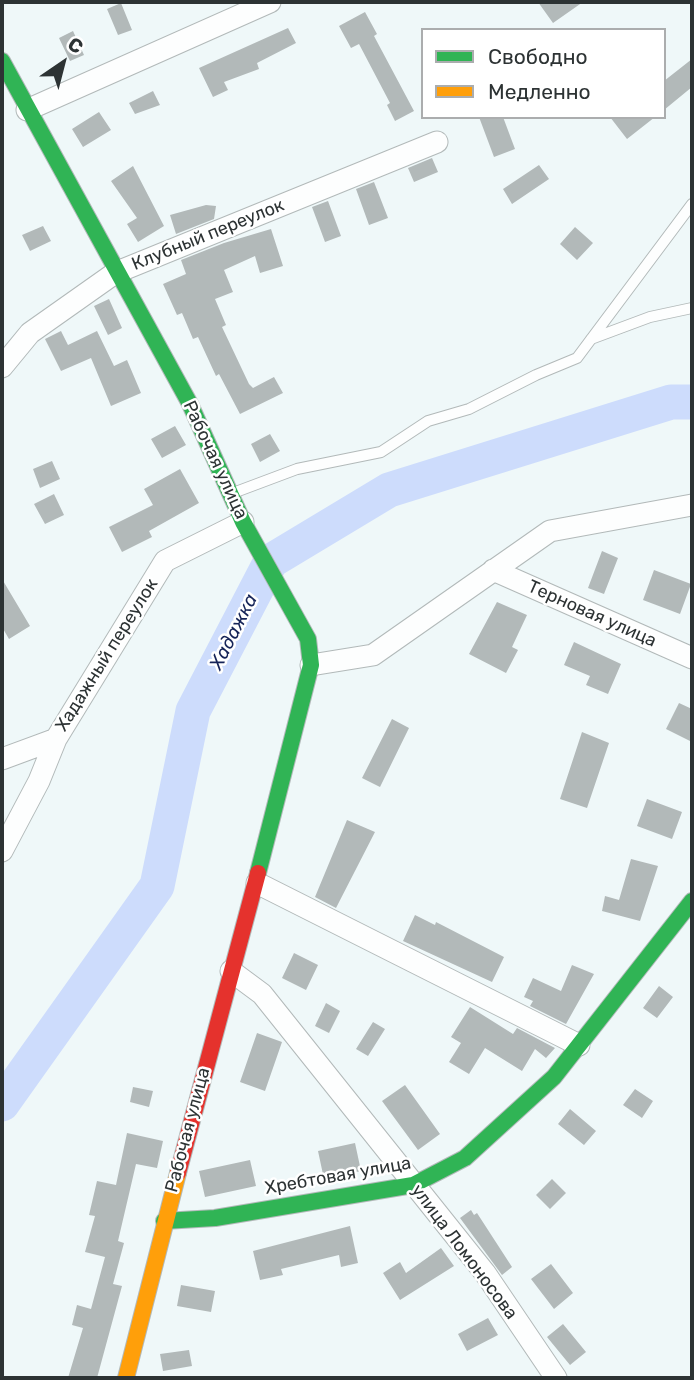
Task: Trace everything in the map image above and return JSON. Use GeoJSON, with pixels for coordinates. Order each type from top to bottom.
{"type":"FeatureCollection","features":[{"type":"Feature","properties":{"kind":"street"},"geometry":{"type":"LineString","coordinates":[[27,110],[270,2]]}},
{"type":"Feature","properties":{"kind":"street","name":"Рабочая улица"},"geometry":{"type":"LineString","coordinates":[[2,61],[115,273],[190,404],[243,522],[308,639],[310,665],[257,883],[164,1221],[126,1378]]}},
{"type":"Feature","properties":{"kind":"street","name":"Клубный переулок"},"geometry":{"type":"LineString","coordinates":[[2,367],[30,333],[115,273],[438,142]]}},
{"type":"Feature","properties":{"kind":"street"},"geometry":{"type":"LineString","coordinates":[[310,665],[373,655],[550,531],[692,505]]}},
{"type":"Feature","properties":{"kind":"street","name":"Хадажный переулок"},"geometry":{"type":"LineString","coordinates":[[2,759],[56,738],[165,561],[243,522]]}},
{"type":"Feature","properties":{"kind":"street","name":"Терновая улица"},"geometry":{"type":"LineString","coordinates":[[492,570],[692,658]]}},
{"type":"Feature","properties":{"kind":"street"},"geometry":{"type":"LineString","coordinates":[[2,851],[39,781],[56,738]]}},
{"type":"Feature","properties":{"kind":"street"},"geometry":{"type":"LineString","coordinates":[[257,883],[579,1045]]}},
{"type":"Feature","properties":{"kind":"street","name":"Хребтовая улица"},"geometry":{"type":"LineString","coordinates":[[164,1221],[215,1218],[414,1185],[465,1158],[554,1077],[692,901]]}},
{"type":"Feature","properties":{"kind":"street","name":"улица Ломоносова"},"geometry":{"type":"LineString","coordinates":[[231,971],[262,995],[485,1273],[556,1378]]}},
{"type":"Feature","properties":{"kind":"lane"},"geometry":{"type":"LineString","coordinates":[[231,494],[297,469],[381,452],[428,421],[469,409],[536,375],[577,358],[692,204]]}},
{"type":"Feature","properties":{"kind":"lane"},"geometry":{"type":"LineString","coordinates":[[590,339],[650,317],[692,308]]}},
{"type":"Feature","properties":{"kind":"building"},"geometry":{"type":"Polygon","coordinates":[[[538,2],[583,2],[553,23],[538,2]]]}},
{"type":"Feature","properties":{"kind":"building"},"geometry":{"type":"Polygon","coordinates":[[[121,3],[132,30],[118,35],[107,9],[121,3]]]}},
{"type":"Feature","properties":{"kind":"building"},"geometry":{"type":"Polygon","coordinates":[[[365,12],[377,34],[374,36],[414,111],[395,121],[387,105],[390,103],[359,44],[351,48],[339,26],[365,12]]]}},
{"type":"Feature","properties":{"kind":"building"},"geometry":{"type":"Polygon","coordinates":[[[288,28],[296,43],[257,63],[259,69],[224,82],[228,90],[213,97],[199,68],[288,28]]]}},
{"type":"Feature","properties":{"kind":"building"},"geometry":{"type":"Polygon","coordinates":[[[73,31],[84,55],[70,61],[59,38],[73,31]]]}},
{"type":"Feature","properties":{"kind":"building"},"geometry":{"type":"Polygon","coordinates":[[[692,59],[692,87],[666,108],[666,79],[692,59]]]}},
{"type":"Feature","properties":{"kind":"building"},"geometry":{"type":"Polygon","coordinates":[[[153,91],[160,105],[135,114],[129,103],[153,91]]]}},
{"type":"Feature","properties":{"kind":"building"},"geometry":{"type":"Polygon","coordinates":[[[99,112],[111,130],[83,147],[72,129],[99,112]]]}},
{"type":"Feature","properties":{"kind":"building"},"geometry":{"type":"Polygon","coordinates":[[[480,119],[504,119],[515,149],[494,157],[480,119]]]}},
{"type":"Feature","properties":{"kind":"building"},"geometry":{"type":"Polygon","coordinates":[[[612,119],[652,119],[627,139],[612,119]]]}},
{"type":"Feature","properties":{"kind":"building"},"geometry":{"type":"Polygon","coordinates":[[[432,158],[438,172],[414,182],[408,168],[432,158]]]}},
{"type":"Feature","properties":{"kind":"building"},"geometry":{"type":"Polygon","coordinates":[[[539,165],[549,179],[512,204],[503,189],[539,165]]]}},
{"type":"Feature","properties":{"kind":"building"},"geometry":{"type":"Polygon","coordinates":[[[133,166],[164,226],[138,242],[127,224],[137,218],[111,181],[133,166]]]}},
{"type":"Feature","properties":{"kind":"building"},"geometry":{"type":"Polygon","coordinates":[[[374,182],[388,218],[369,225],[356,189],[374,182]]]}},
{"type":"Feature","properties":{"kind":"building"},"geometry":{"type":"Polygon","coordinates":[[[328,201],[341,236],[325,242],[312,207],[328,201]]]}},
{"type":"Feature","properties":{"kind":"building"},"geometry":{"type":"Polygon","coordinates":[[[206,205],[216,206],[214,219],[176,234],[170,215],[206,205]]]}},
{"type":"Feature","properties":{"kind":"building"},"geometry":{"type":"Polygon","coordinates":[[[43,226],[51,241],[30,251],[22,235],[43,226]]]}},
{"type":"Feature","properties":{"kind":"building"},"geometry":{"type":"Polygon","coordinates":[[[575,227],[593,243],[577,260],[560,244],[575,227]]]}},
{"type":"Feature","properties":{"kind":"building"},"geometry":{"type":"Polygon","coordinates":[[[271,229],[283,266],[260,273],[255,256],[224,270],[233,292],[215,299],[226,325],[222,327],[249,384],[253,388],[274,377],[283,393],[240,414],[219,374],[216,376],[198,337],[193,339],[182,313],[177,315],[163,284],[186,274],[181,260],[271,229]]]}},
{"type":"Feature","properties":{"kind":"building"},"geometry":{"type":"Polygon","coordinates":[[[109,299],[122,328],[108,335],[94,306],[109,299]]]}},
{"type":"Feature","properties":{"kind":"building"},"geometry":{"type":"Polygon","coordinates":[[[61,331],[68,345],[97,331],[114,366],[127,360],[141,393],[111,406],[91,358],[61,371],[45,339],[61,331]]]}},
{"type":"Feature","properties":{"kind":"building"},"geometry":{"type":"Polygon","coordinates":[[[175,426],[186,445],[162,458],[151,439],[175,426]]]}},
{"type":"Feature","properties":{"kind":"building"},"geometry":{"type":"Polygon","coordinates":[[[270,434],[280,451],[260,462],[251,444],[270,434]]]}},
{"type":"Feature","properties":{"kind":"building"},"geometry":{"type":"Polygon","coordinates":[[[52,461],[60,479],[40,488],[33,469],[52,461]]]}},
{"type":"Feature","properties":{"kind":"building"},"geometry":{"type":"Polygon","coordinates":[[[180,469],[199,503],[149,531],[152,537],[122,552],[109,527],[153,505],[144,489],[180,469]]]}},
{"type":"Feature","properties":{"kind":"building"},"geometry":{"type":"Polygon","coordinates":[[[54,494],[64,515],[45,524],[34,504],[54,494]]]}},
{"type":"Feature","properties":{"kind":"building"},"geometry":{"type":"Polygon","coordinates":[[[602,551],[618,558],[604,594],[588,588],[602,551]]]}},
{"type":"Feature","properties":{"kind":"building"},"geometry":{"type":"Polygon","coordinates":[[[654,570],[691,584],[680,614],[643,600],[654,570]]]}},
{"type":"Feature","properties":{"kind":"building"},"geometry":{"type":"Polygon","coordinates":[[[2,579],[30,626],[9,639],[2,627],[2,579]]]}},
{"type":"Feature","properties":{"kind":"building"},"geometry":{"type":"Polygon","coordinates":[[[497,602],[527,615],[512,647],[518,650],[506,673],[469,654],[497,602]]]}},
{"type":"Feature","properties":{"kind":"building"},"geometry":{"type":"Polygon","coordinates":[[[574,642],[621,664],[608,694],[586,685],[590,676],[564,665],[574,642]]]}},
{"type":"Feature","properties":{"kind":"building"},"geometry":{"type":"Polygon","coordinates":[[[679,703],[692,709],[692,742],[666,729],[679,703]]]}},
{"type":"Feature","properties":{"kind":"building"},"geometry":{"type":"Polygon","coordinates":[[[392,719],[409,728],[380,787],[362,778],[392,719]]]}},
{"type":"Feature","properties":{"kind":"building"},"geometry":{"type":"Polygon","coordinates":[[[582,732],[609,743],[587,808],[560,799],[582,732]]]}},
{"type":"Feature","properties":{"kind":"building"},"geometry":{"type":"Polygon","coordinates":[[[647,799],[682,812],[672,839],[637,826],[647,799]]]}},
{"type":"Feature","properties":{"kind":"building"},"geometry":{"type":"Polygon","coordinates":[[[347,820],[375,832],[336,908],[315,897],[347,820]]]}},
{"type":"Feature","properties":{"kind":"building"},"geometry":{"type":"Polygon","coordinates":[[[631,859],[658,866],[640,921],[602,911],[605,896],[619,900],[631,859]]]}},
{"type":"Feature","properties":{"kind":"building"},"geometry":{"type":"Polygon","coordinates":[[[415,915],[435,925],[436,922],[504,957],[492,982],[403,941],[415,915]]]}},
{"type":"Feature","properties":{"kind":"building"},"geometry":{"type":"Polygon","coordinates":[[[294,953],[318,965],[306,990],[282,978],[294,953]]]}},
{"type":"Feature","properties":{"kind":"building"},"geometry":{"type":"Polygon","coordinates":[[[572,965],[594,974],[566,1024],[530,1006],[533,1001],[524,997],[533,978],[561,991],[572,965]]]}},
{"type":"Feature","properties":{"kind":"building"},"geometry":{"type":"Polygon","coordinates":[[[659,986],[673,997],[657,1018],[643,1008],[659,986]]]}},
{"type":"Feature","properties":{"kind":"building"},"geometry":{"type":"Polygon","coordinates":[[[326,1003],[340,1011],[329,1033],[315,1026],[326,1003]]]}},
{"type":"Feature","properties":{"kind":"building"},"geometry":{"type":"Polygon","coordinates":[[[470,1007],[513,1034],[517,1028],[555,1048],[546,1058],[535,1049],[522,1071],[485,1048],[469,1074],[449,1062],[461,1043],[451,1037],[470,1007]]]}},
{"type":"Feature","properties":{"kind":"building"},"geometry":{"type":"Polygon","coordinates":[[[373,1022],[385,1029],[368,1056],[356,1049],[373,1022]]]}},
{"type":"Feature","properties":{"kind":"building"},"geometry":{"type":"Polygon","coordinates":[[[257,1033],[282,1042],[265,1091],[240,1082],[257,1033]]]}},
{"type":"Feature","properties":{"kind":"building"},"geometry":{"type":"Polygon","coordinates":[[[405,1085],[440,1134],[418,1150],[382,1101],[405,1085]]]}},
{"type":"Feature","properties":{"kind":"building"},"geometry":{"type":"Polygon","coordinates":[[[133,1087],[153,1091],[149,1107],[130,1102],[133,1087]]]}},
{"type":"Feature","properties":{"kind":"building"},"geometry":{"type":"Polygon","coordinates":[[[635,1089],[653,1101],[642,1118],[623,1105],[635,1089]]]}},
{"type":"Feature","properties":{"kind":"building"},"geometry":{"type":"Polygon","coordinates":[[[570,1109],[596,1131],[584,1145],[558,1124],[570,1109]]]}},
{"type":"Feature","properties":{"kind":"building"},"geometry":{"type":"Polygon","coordinates":[[[127,1133],[163,1141],[157,1168],[136,1164],[118,1241],[124,1243],[113,1284],[122,1286],[97,1378],[68,1378],[83,1328],[72,1325],[77,1305],[91,1309],[105,1257],[85,1252],[95,1216],[89,1215],[97,1181],[116,1185],[127,1133]]]}},
{"type":"Feature","properties":{"kind":"building"},"geometry":{"type":"Polygon","coordinates":[[[355,1143],[361,1171],[324,1179],[318,1151],[355,1143]]]}},
{"type":"Feature","properties":{"kind":"building"},"geometry":{"type":"Polygon","coordinates":[[[250,1160],[256,1186],[205,1197],[199,1171],[250,1160]]]}},
{"type":"Feature","properties":{"kind":"building"},"geometry":{"type":"Polygon","coordinates":[[[552,1179],[566,1193],[550,1209],[536,1195],[552,1179]]]}},
{"type":"Feature","properties":{"kind":"building"},"geometry":{"type":"Polygon","coordinates":[[[471,1210],[474,1215],[477,1213],[512,1267],[502,1275],[460,1218],[471,1210]]]}},
{"type":"Feature","properties":{"kind":"building"},"geometry":{"type":"Polygon","coordinates":[[[350,1226],[358,1263],[341,1267],[339,1255],[281,1269],[283,1275],[260,1280],[253,1251],[350,1226]]]}},
{"type":"Feature","properties":{"kind":"building"},"geometry":{"type":"Polygon","coordinates":[[[441,1248],[454,1266],[400,1300],[383,1273],[400,1262],[406,1273],[441,1248]]]}},
{"type":"Feature","properties":{"kind":"building"},"geometry":{"type":"Polygon","coordinates":[[[551,1264],[573,1293],[554,1309],[531,1279],[551,1264]]]}},
{"type":"Feature","properties":{"kind":"building"},"geometry":{"type":"Polygon","coordinates":[[[181,1285],[215,1291],[211,1312],[177,1306],[181,1285]]]}},
{"type":"Feature","properties":{"kind":"building"},"geometry":{"type":"Polygon","coordinates":[[[488,1318],[498,1335],[467,1351],[458,1334],[488,1318]]]}},
{"type":"Feature","properties":{"kind":"building"},"geometry":{"type":"Polygon","coordinates":[[[563,1324],[586,1352],[570,1365],[547,1337],[563,1324]]]}},
{"type":"Feature","properties":{"kind":"building"},"geometry":{"type":"Polygon","coordinates":[[[189,1350],[192,1366],[163,1371],[160,1354],[189,1350]]]}},
{"type":"Feature","properties":{"kind":"waterway","name":"Хадажка"},"geometry":{"type":"LineString","coordinates":[[2,1104],[157,886],[193,711],[271,561],[389,490],[671,402],[692,402]]}},
{"type":"Feature","properties":{"kind":"traffic: fast"},"geometry":{"type":"LineString","coordinates":[[2,61],[190,404],[243,522],[308,639],[311,665],[258,873]]}},
{"type":"Feature","properties":{"kind":"traffic: fast"},"geometry":{"type":"LineString","coordinates":[[164,1221],[215,1218],[413,1185],[465,1158],[554,1077],[692,901]]}},
{"type":"Feature","properties":{"kind":"traffic: slow"},"geometry":{"type":"LineString","coordinates":[[126,1378],[178,1173]]}},
{"type":"Feature","properties":{"kind":"traffic: jam"},"geometry":{"type":"LineString","coordinates":[[178,1173],[258,873]]}}]}
